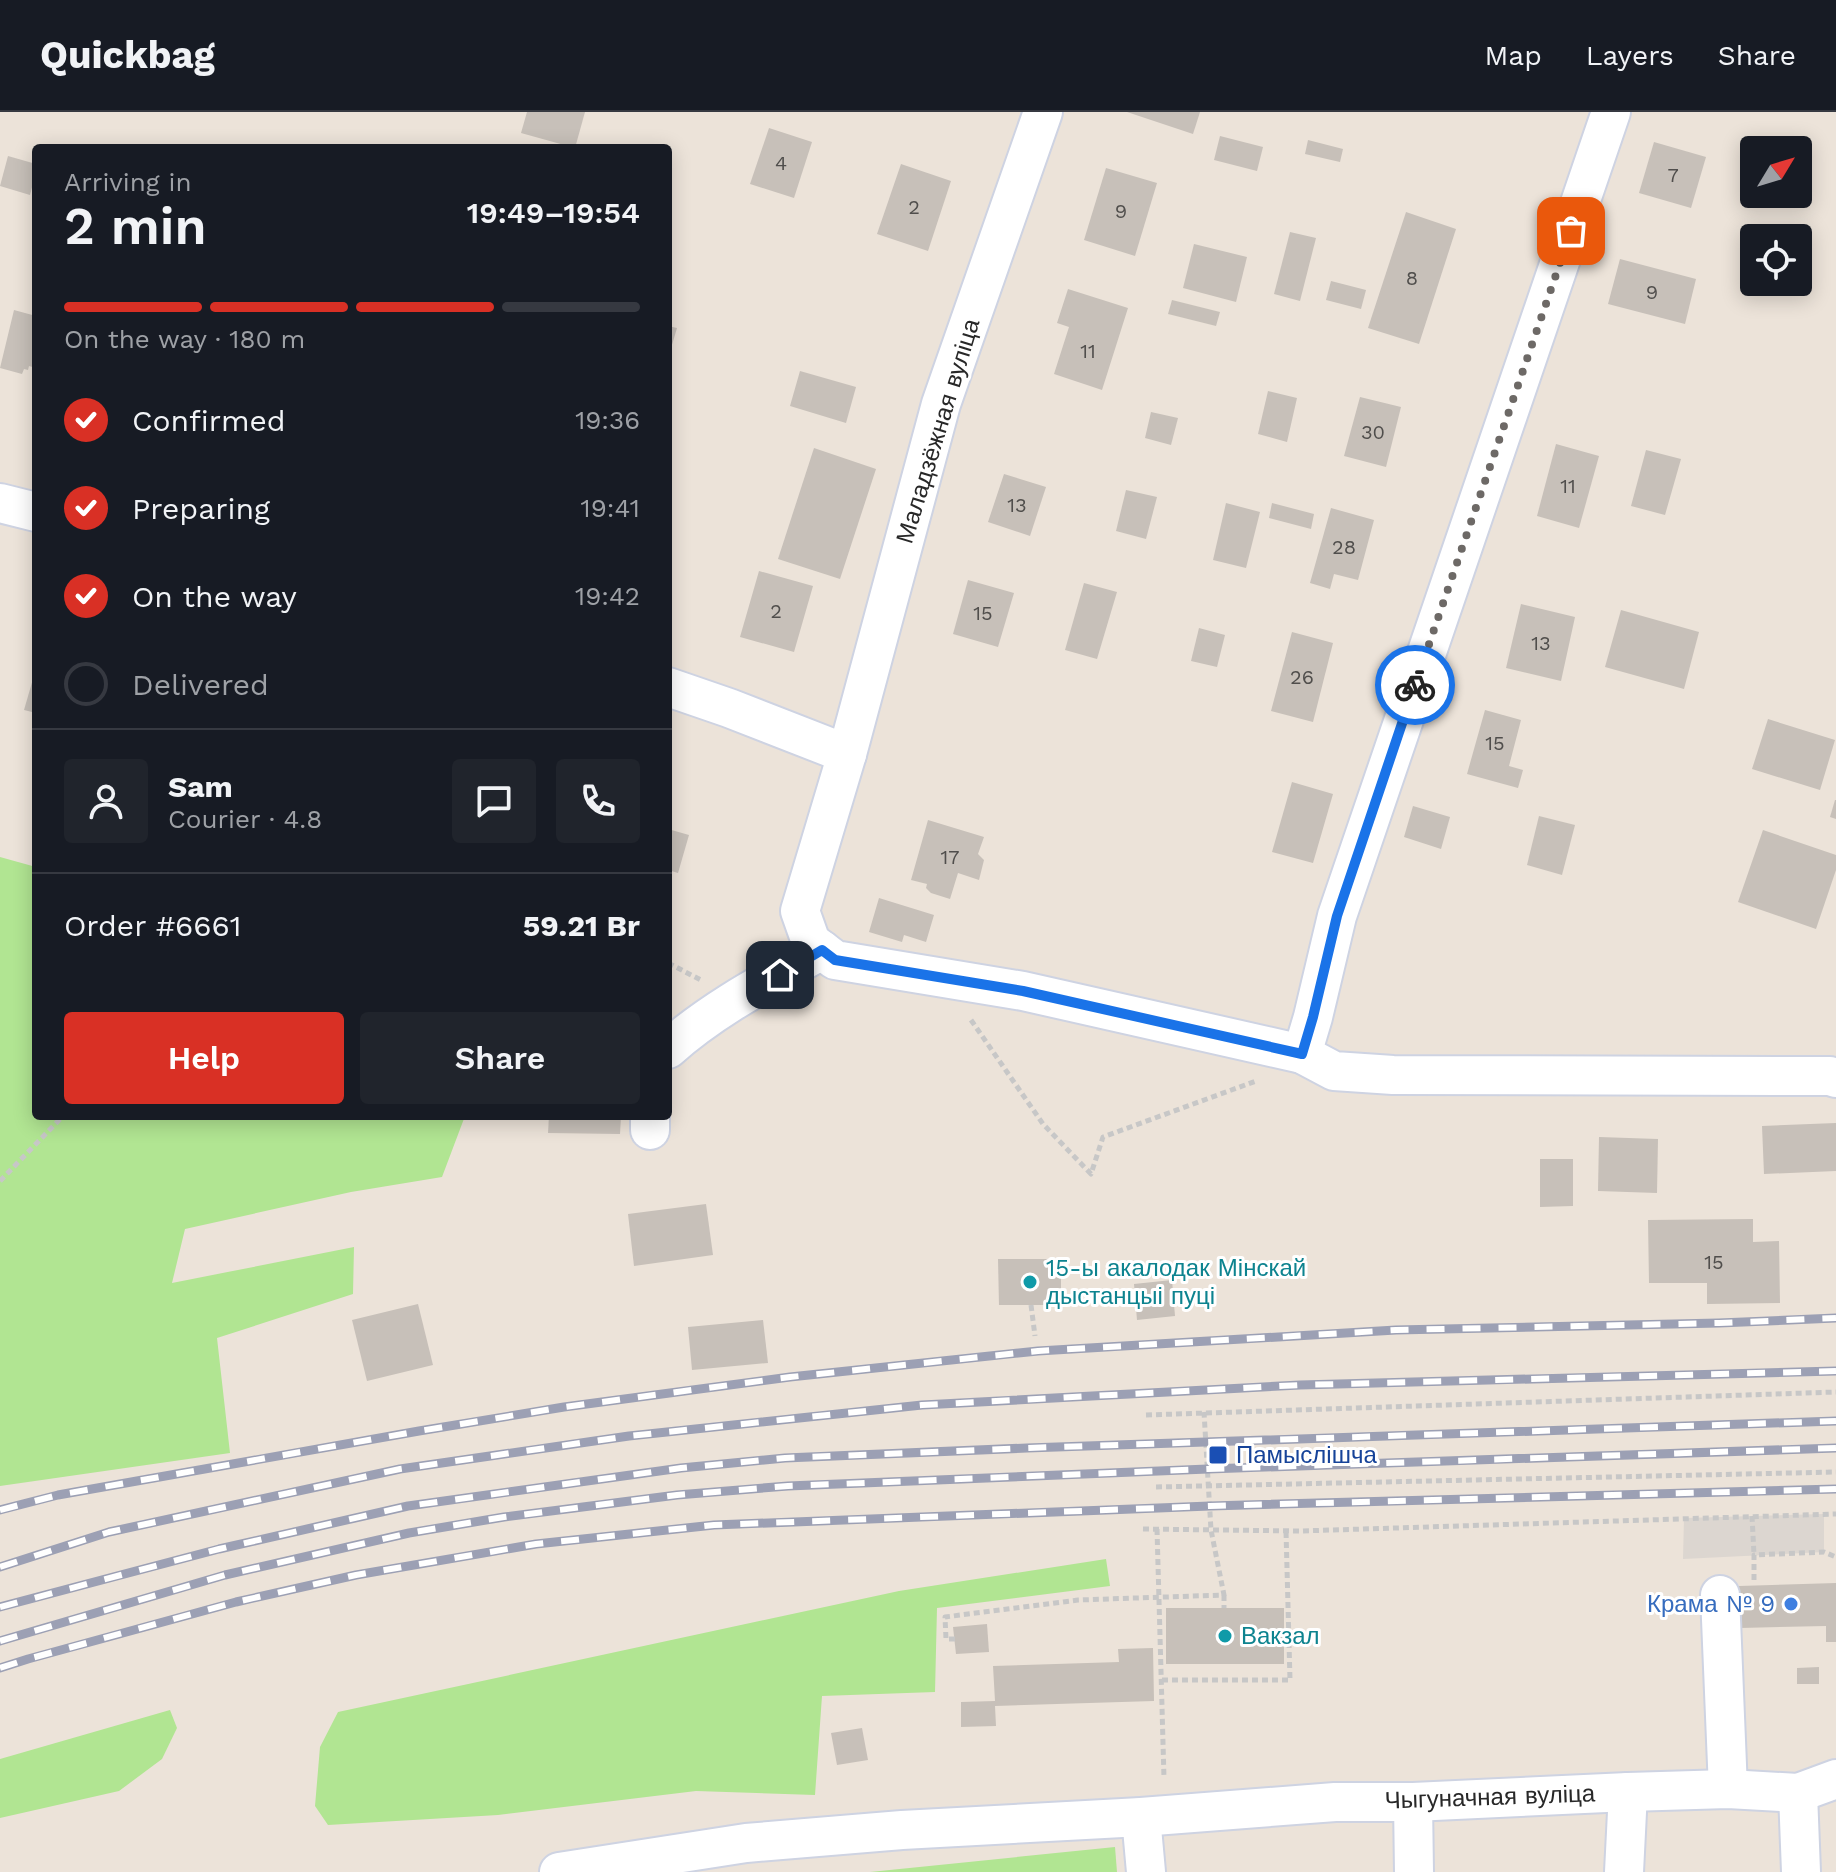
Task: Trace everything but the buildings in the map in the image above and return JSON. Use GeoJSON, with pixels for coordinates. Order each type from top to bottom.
{"type":"FeatureCollection","features":[{"type":"Feature","properties":{"kind":"street"},"geometry":{"type":"LineString","coordinates":[[1302,1054],[1337,916],[1611,112]]}},
{"type":"Feature","properties":{"kind":"street","name":"Маладзёжная вуліца"},"geometry":{"type":"LineString","coordinates":[[822,950],[811,942],[800,911],[847,754],[941,404],[1037,114]]}},
{"type":"Feature","properties":{"kind":"street"},"geometry":{"type":"LineString","coordinates":[[0,503],[32,511]]}},
{"type":"Feature","properties":{"kind":"street"},"geometry":{"type":"LineString","coordinates":[[672,688],[847,754]]}},
{"type":"Feature","properties":{"kind":"street"},"geometry":{"type":"LineString","coordinates":[[672,1045],[737,999],[822,950],[835,960],[1023,991],[1302,1054],[1334,1071],[1393,1075],[1836,1078]]}},
{"type":"Feature","properties":{"kind":"street"},"geometry":{"type":"LineString","coordinates":[[1728,1789],[1737,1590]]}},
{"type":"Feature","properties":{"kind":"street","name":"Чыгуначная вуліца"},"geometry":{"type":"LineString","coordinates":[[559,1872],[746,1843],[902,1830],[1335,1802],[1413,1802],[1728,1789],[1798,1793],[1836,1779]]}},
{"type":"Feature","properties":{"kind":"street"},"geometry":{"type":"LineString","coordinates":[[1624,1872],[1628,1792]]}},
{"type":"Feature","properties":{"kind":"street"},"geometry":{"type":"LineString","coordinates":[[1798,1793],[1801,1872]]}},
{"type":"Feature","properties":{"kind":"street"},"geometry":{"type":"LineString","coordinates":[[1413,1802],[1414,1872]]}},
{"type":"Feature","properties":{"kind":"street"},"geometry":{"type":"LineString","coordinates":[[1146,1872],[1153,1816]]}},
{"type":"Feature","properties":{"kind":"path"},"geometry":{"type":"LineString","coordinates":[[946,977],[976,1029],[1043,1124],[1091,1174],[1103,1137],[1254,1083],[1302,1054]]}},
{"type":"Feature","properties":{"kind":"path"},"geometry":{"type":"LineString","coordinates":[[0,1181],[59,1120]]}},
{"type":"Feature","properties":{"kind":"path"},"geometry":{"type":"LineString","coordinates":[[1031,1305],[1035,1336]]}},
{"type":"Feature","properties":{"kind":"path"},"geometry":{"type":"LineString","coordinates":[[1146,1415],[1836,1392]]}},
{"type":"Feature","properties":{"kind":"path"},"geometry":{"type":"LineString","coordinates":[[1204,1412],[1211,1530],[1224,1608]]}},
{"type":"Feature","properties":{"kind":"path"},"geometry":{"type":"LineString","coordinates":[[1156,1487],[1836,1472]]}},
{"type":"Feature","properties":{"kind":"path"},"geometry":{"type":"LineString","coordinates":[[1143,1529],[1286,1531],[1836,1514]]}},
{"type":"Feature","properties":{"kind":"path"},"geometry":{"type":"LineString","coordinates":[[1737,1590],[1754,1555],[1752,1516]]}},
{"type":"Feature","properties":{"kind":"path"},"geometry":{"type":"LineString","coordinates":[[1153,1816],[1162,1680],[1157,1529]]}},
{"type":"Feature","properties":{"kind":"path"},"geometry":{"type":"LineString","coordinates":[[1162,1680],[1290,1680],[1286,1531]]}},
{"type":"Feature","properties":{"kind":"path"},"geometry":{"type":"LineString","coordinates":[[1754,1555],[1824,1552],[1836,1557]]}},
{"type":"Feature","properties":{"kind":"path"},"geometry":{"type":"LineString","coordinates":[[955,1639],[946,1639],[945,1617],[1078,1600],[1224,1595]]}},
{"type":"Feature","properties":{"kind":"green space"},"geometry":{"type":"Polygon","coordinates":[[[0,857],[32,866],[32,1120],[463,1120],[442,1177],[351,1192],[185,1229],[172,1283],[354,1247],[353,1294],[217,1338],[230,1453],[0,1486],[0,857]]]}},
{"type":"Feature","properties":{"kind":"green space"},"geometry":{"type":"Polygon","coordinates":[[[1106,1559],[1110,1586],[937,1608],[935,1692],[822,1696],[815,1795],[696,1791],[498,1815],[328,1825],[315,1806],[320,1747],[338,1712],[899,1591],[1106,1559]]]}},
{"type":"Feature","properties":{"kind":"green space"},"geometry":{"type":"Polygon","coordinates":[[[170,1710],[177,1728],[162,1759],[119,1791],[0,1818],[0,1759],[170,1710]]]}},
{"type":"Feature","properties":{"kind":"green space"},"geometry":{"type":"Polygon","coordinates":[[[1115,1847],[1117,1872],[870,1872],[1115,1847]]]}},
{"type":"Feature","properties":{"kind":"shaded area"},"geometry":{"type":"Polygon","coordinates":[[[1824,1514],[1824,1552],[1683,1559],[1684,1518],[1824,1514]]]}},
{"type":"Feature","properties":{"kind":"railway"},"geometry":{"type":"LineString","coordinates":[[0,1510],[58,1495],[564,1407],[790,1377],[1038,1351],[1396,1330],[1836,1318]]}},
{"type":"Feature","properties":{"kind":"railway"},"geometry":{"type":"LineString","coordinates":[[0,1567],[109,1532],[400,1469],[629,1436],[922,1405],[1300,1385],[1836,1371]]}},
{"type":"Feature","properties":{"kind":"railway"},"geometry":{"type":"LineString","coordinates":[[0,1607],[219,1549],[408,1506],[681,1468],[785,1458],[1027,1448],[1836,1421]]}},
{"type":"Feature","properties":{"kind":"railway"},"geometry":{"type":"LineString","coordinates":[[0,1641],[225,1575],[409,1533],[504,1517],[677,1495],[788,1486],[1836,1448]]}},
{"type":"Feature","properties":{"kind":"railway"},"geometry":{"type":"LineString","coordinates":[[0,1668],[236,1602],[356,1575],[536,1544],[714,1525],[1210,1506],[1836,1489]]}},
{"type":"Feature","properties":{"kind":"way so far"},"geometry":{"type":"LineString","coordinates":[[1415,685],[1571,231]]}},
{"type":"Feature","properties":{"kind":"place","name":"15-ы акалодак Мінскай дыстанцыі пуці"},"geometry":{"type":"Point","coordinates":[1030,1282]}},
{"type":"Feature","properties":{"kind":"place","name":"Памыслішча"},"geometry":{"type":"Point","coordinates":[1218,1455]}},
{"type":"Feature","properties":{"kind":"place","name":"Крама № 9"},"geometry":{"type":"Point","coordinates":[1791,1604]}},
{"type":"Feature","properties":{"kind":"place","name":"Вакзал"},"geometry":{"type":"Point","coordinates":[1225,1636]}},
{"type":"Feature","properties":{"kind":"route"},"geometry":{"type":"LineString","coordinates":[[780,975],[822,950],[835,960],[1023,991],[1302,1054],[1337,916],[1415,685]]}}]}
